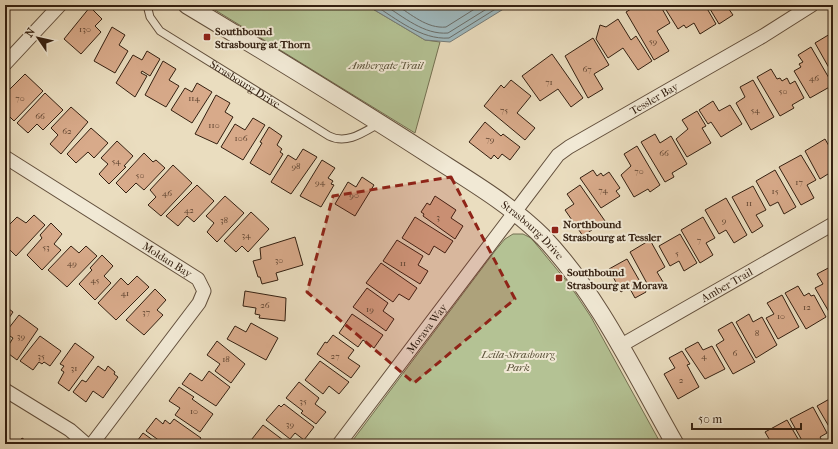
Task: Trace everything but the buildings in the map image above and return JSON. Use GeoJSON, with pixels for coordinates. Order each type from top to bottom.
{"type":"FeatureCollection","features":[{"type":"Feature","properties":{"kind":"street"},"geometry":{"type":"LineString","coordinates":[[5,64],[60,5]]}},
{"type":"Feature","properties":{"kind":"street","name":"Strasbourg Drive"},"geometry":{"type":"LineString","coordinates":[[187,5],[380,123],[496,198],[542,236],[565,262],[594,304],[620,346],[675,444]]}},
{"type":"Feature","properties":{"kind":"street","name":"Tessler Bay"},"geometry":{"type":"LineString","coordinates":[[514,212],[550,164],[569,146],[763,36],[812,5]]}},
{"type":"Feature","properties":{"kind":"street","name":"Moldan Bay"},"geometry":{"type":"LineString","coordinates":[[5,157],[198,279],[204,291],[199,304],[92,444]]}},
{"type":"Feature","properties":{"kind":"street","name":"Morava Way"},"geometry":{"type":"LineString","coordinates":[[339,444],[514,212]]}},
{"type":"Feature","properties":{"kind":"street","name":"Amber Trail"},"geometry":{"type":"LineString","coordinates":[[620,346],[833,224]]}},
{"type":"Feature","properties":{"kind":"street"},"geometry":{"type":"LineString","coordinates":[[5,390],[70,430],[86,444]]}},
{"type":"Feature","properties":{"kind":"lane","name":"Strasbourg Drive"},"geometry":{"type":"LineString","coordinates":[[147,5],[150,17],[160,31],[328,136],[336,140],[347,139],[360,135],[380,123]]}},
{"type":"Feature","properties":{"kind":"highlighted area"},"geometry":{"type":"Polygon","coordinates":[[[451,177],[515,299],[414,383],[307,292],[333,196],[451,177]]]}},
{"type":"Feature","properties":{"kind":"green space","name":"Ambergate Trail"},"geometry":{"type":"Polygon","coordinates":[[[207,5],[366,5],[425,40],[440,42],[415,133],[207,5]]]}},
{"type":"Feature","properties":{"kind":"green space","name":"Leila-Strasbourg Park"},"geometry":{"type":"Polygon","coordinates":[[[513,234],[523,234],[531,238],[569,284],[591,317],[661,444],[350,444],[495,251],[505,239],[513,234]]]}},
{"type":"Feature","properties":{"kind":"water"},"geometry":{"type":"Polygon","coordinates":[[[366,5],[510,5],[450,42],[425,40],[366,5]]]}},
{"type":"Feature","properties":{"kind":"place","name":"Southbound Strasbourg at Thorn"},"geometry":{"type":"Point","coordinates":[207,37]}},
{"type":"Feature","properties":{"kind":"place","name":"Northbound Strasbourg at Tessler"},"geometry":{"type":"Point","coordinates":[555,230]}},
{"type":"Feature","properties":{"kind":"place","name":"Southbound Strasbourg at Morava"},"geometry":{"type":"Point","coordinates":[559,278]}}]}
